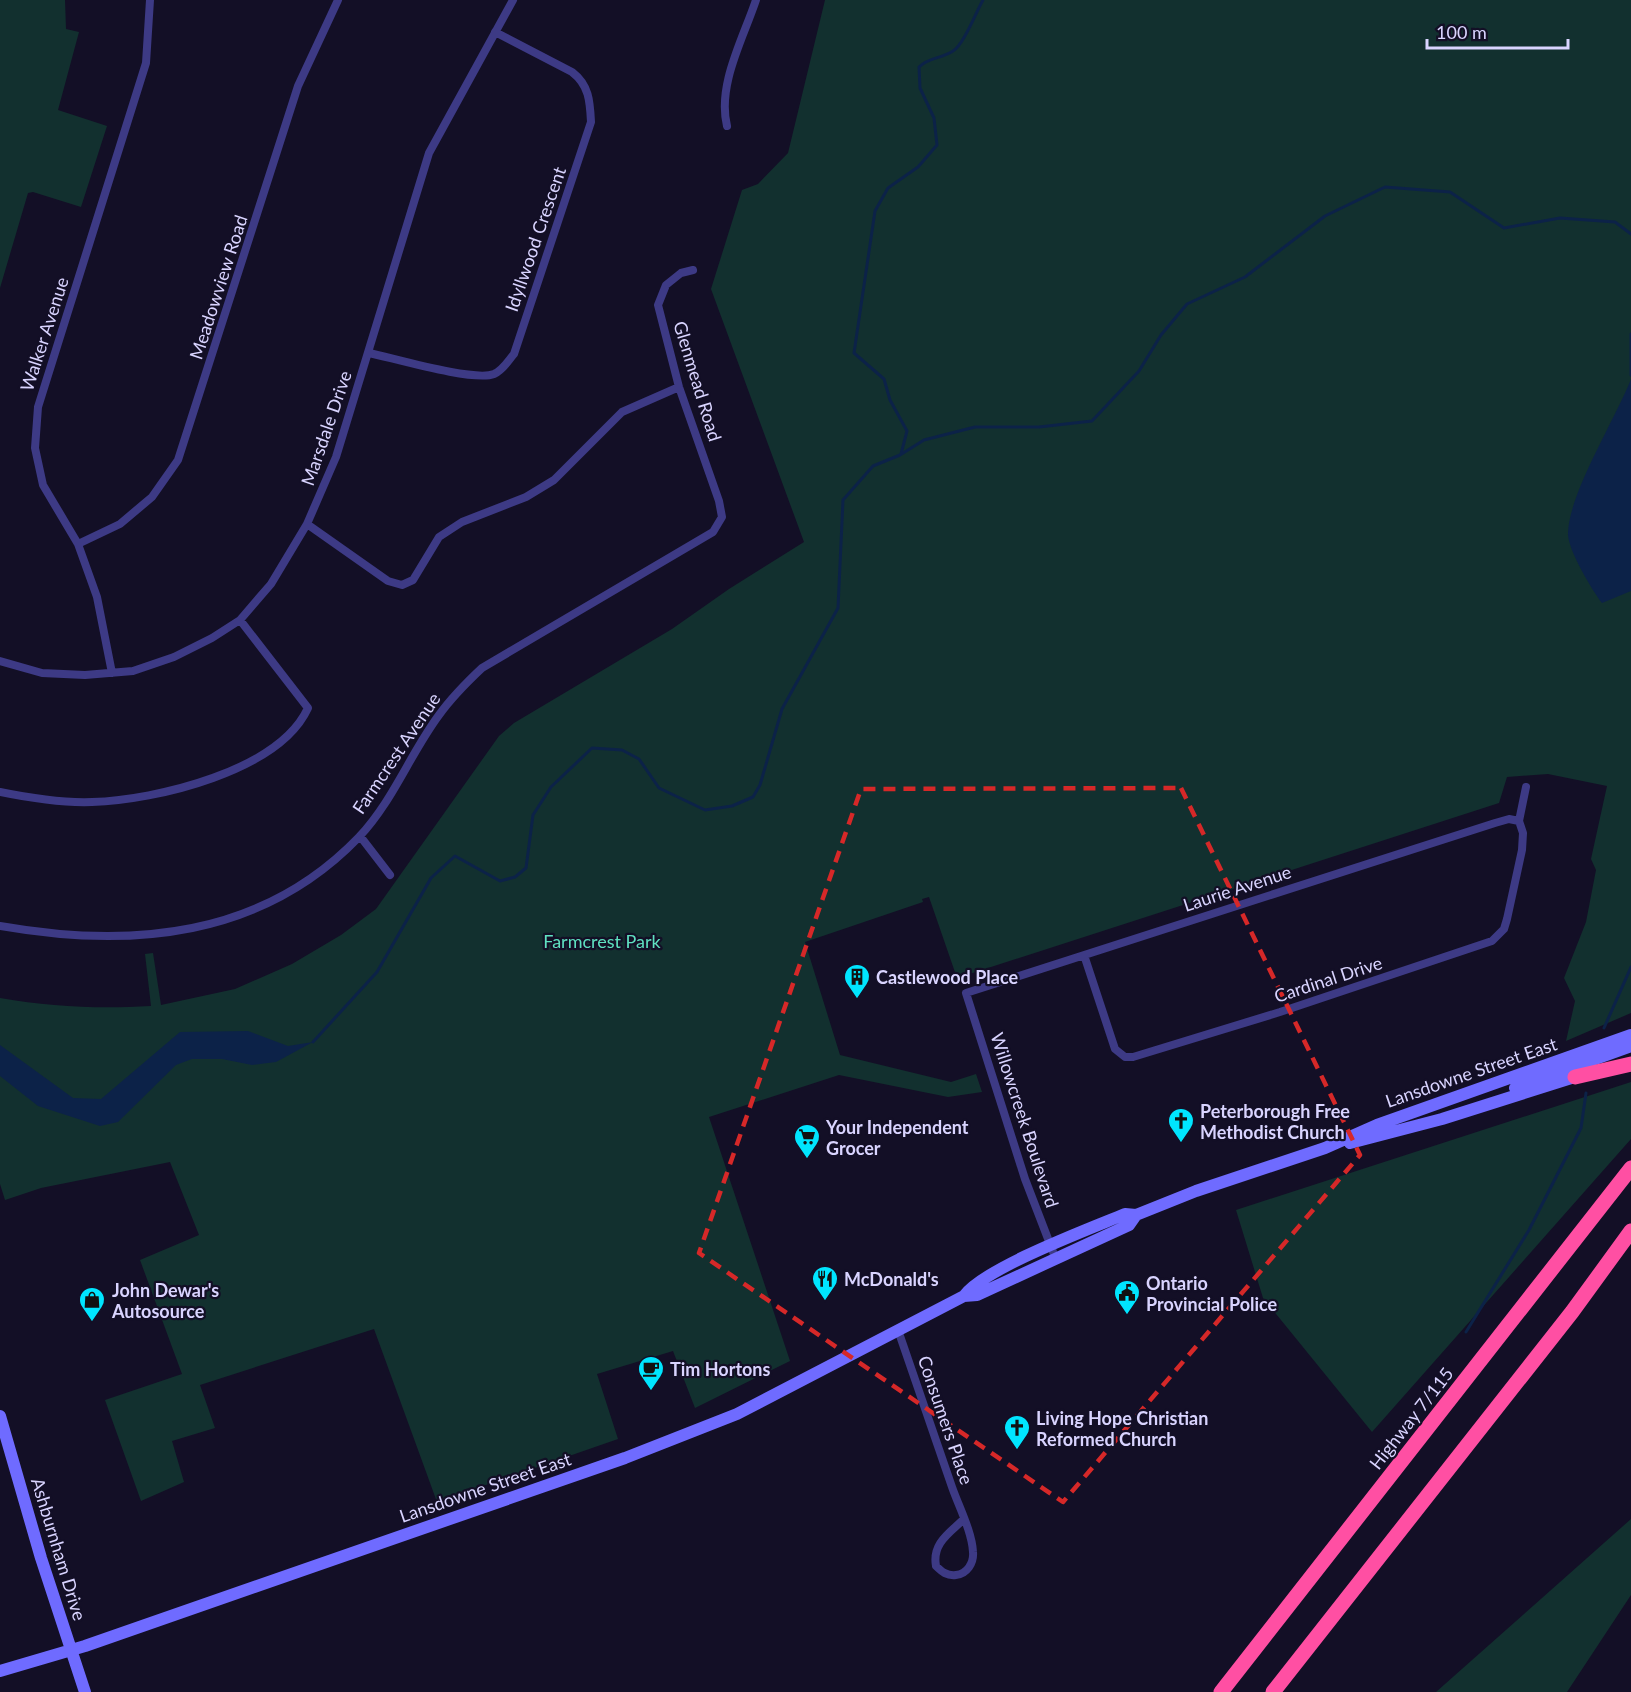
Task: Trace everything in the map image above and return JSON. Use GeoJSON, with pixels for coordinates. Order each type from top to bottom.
{"type":"FeatureCollection","features":[{"type":"Feature","properties":{"kind":"highway"},"geometry":{"type":"LineString","coordinates":[[1575,1077],[1631,1064]]}},
{"type":"Feature","properties":{"kind":"highway","name":"Highway 7/115"},"geometry":{"type":"LineString","coordinates":[[1221,1692],[1631,1168]]}},
{"type":"Feature","properties":{"kind":"highway"},"geometry":{"type":"LineString","coordinates":[[1273,1692],[1603,1271],[1631,1232]]}},
{"type":"Feature","properties":{"kind":"highway"},"geometry":{"type":"LineString","coordinates":[[1603,1271],[1631,1242]]}},
{"type":"Feature","properties":{"kind":"main road","name":"Lansdowne Street East"},"geometry":{"type":"LineString","coordinates":[[1326,1148],[1377,1125],[1631,1035]]}},
{"type":"Feature","properties":{"kind":"main road"},"geometry":{"type":"LineString","coordinates":[[1442,1119],[1487,1098],[1631,1046]]}},
{"type":"Feature","properties":{"kind":"main road","name":"Lansdowne Street East"},"geometry":{"type":"LineString","coordinates":[[0,1671],[70,1651],[636,1454],[772,1399],[964,1296],[977,1295],[1052,1252],[1129,1226],[1136,1215],[1196,1191],[1326,1148],[1442,1119],[1631,1058]]}},
{"type":"Feature","properties":{"kind":"main road","name":"Ashburnham Drive"},"geometry":{"type":"LineString","coordinates":[[0,1416],[70,1651],[85,1692]]}},
{"type":"Feature","properties":{"kind":"street","name":"Walker Avenue"},"geometry":{"type":"LineString","coordinates":[[112,673],[97,597],[78,544],[43,485],[35,448],[38,407],[146,63],[150,0]]}},
{"type":"Feature","properties":{"kind":"street","name":"Meadowview Road"},"geometry":{"type":"LineString","coordinates":[[78,544],[120,524],[152,497],[178,460],[298,86],[338,0]]}},
{"type":"Feature","properties":{"kind":"street","name":"Marsdale Drive"},"geometry":{"type":"LineString","coordinates":[[0,662],[42,673],[84,675],[132,671],[174,657],[240,620],[271,584],[307,524],[336,457],[429,153],[513,0]]}},
{"type":"Feature","properties":{"kind":"street"},"geometry":{"type":"LineString","coordinates":[[727,126],[724,112],[725,91],[756,0]]}},
{"type":"Feature","properties":{"kind":"street","name":"Idyllwood Crescent"},"geometry":{"type":"LineString","coordinates":[[369,353],[475,376],[494,374],[514,354],[591,122],[589,97],[582,80],[561,66],[495,32]]}},
{"type":"Feature","properties":{"kind":"street","name":"Glenmead Road"},"geometry":{"type":"LineString","coordinates":[[693,270],[681,273],[666,285],[658,305],[679,387],[719,501],[722,517]]}},
{"type":"Feature","properties":{"kind":"street"},"geometry":{"type":"LineString","coordinates":[[307,524],[388,581],[402,585],[413,580],[440,537],[462,522],[526,497],[554,480],[622,412],[679,387]]}},
{"type":"Feature","properties":{"kind":"street","name":"Farmcrest Avenue"},"geometry":{"type":"LineString","coordinates":[[0,926],[44,934],[119,938],[179,933],[254,909],[313,877],[360,836],[401,780],[437,717],[457,692],[482,668],[713,532],[722,517]]}},
{"type":"Feature","properties":{"kind":"street"},"geometry":{"type":"LineString","coordinates":[[0,792],[92,802],[170,792],[222,774],[269,750],[301,721],[308,708],[240,620]]}},
{"type":"Feature","properties":{"kind":"street","name":"Cardinal Drive"},"geometry":{"type":"LineString","coordinates":[[1084,955],[1114,1049],[1125,1057],[1133,1057],[1280,1012],[1492,941],[1504,930],[1509,909],[1522,850],[1523,833],[1519,821],[1526,787]]}},
{"type":"Feature","properties":{"kind":"street","name":"Laurie Avenue"},"geometry":{"type":"LineString","coordinates":[[966,993],[1495,823],[1509,819],[1519,821]]}},
{"type":"Feature","properties":{"kind":"street"},"geometry":{"type":"LineString","coordinates":[[360,836],[390,874]]}},
{"type":"Feature","properties":{"kind":"street","name":"Willowcreek Boulevard"},"geometry":{"type":"LineString","coordinates":[[966,993],[1025,1179],[1052,1252]]}},
{"type":"Feature","properties":{"kind":"street","name":"Consumers Place"},"geometry":{"type":"LineString","coordinates":[[898,1330],[974,1551],[973,1561],[960,1575],[949,1575],[936,1566],[934,1554],[938,1545],[963,1520]]}},
{"type":"Feature","properties":{"kind":"highlighted area"},"geometry":{"type":"Polygon","coordinates":[[[1181,788],[1360,1155],[1063,1502],[699,1253],[861,789],[1181,788]]]}},
{"type":"Feature","properties":{"kind":"green space"},"geometry":{"type":"Polygon","coordinates":[[[0,0],[65,0],[66,29],[79,32],[58,110],[107,126],[81,207],[33,192],[28,193],[0,288],[0,0]]]}},
{"type":"Feature","properties":{"kind":"green space","name":"Farmcrest Park"},"geometry":{"type":"Polygon","coordinates":[[[825,0],[1631,0],[1631,1013],[1566,1041],[1575,1001],[1564,978],[1586,922],[1596,870],[1591,859],[1607,786],[1548,774],[1507,777],[1499,803],[957,978],[929,897],[922,899],[923,902],[805,942],[840,1055],[951,1082],[976,1074],[982,1092],[948,1097],[839,1075],[709,1117],[790,1361],[695,1408],[673,1351],[597,1374],[618,1439],[437,1502],[374,1329],[200,1385],[215,1428],[172,1441],[184,1482],[141,1501],[105,1400],[182,1374],[140,1260],[199,1235],[170,1162],[41,1188],[5,1200],[0,1184],[0,998],[76,1007],[151,1006],[145,954],[153,953],[161,1005],[235,989],[292,964],[341,935],[376,909],[499,736],[514,723],[672,629],[729,589],[804,542],[711,289],[742,190],[758,184],[788,153],[825,0]]]}},
{"type":"Feature","properties":{"kind":"green space"},"geometry":{"type":"Polygon","coordinates":[[[1631,1082],[1631,1139],[1372,1432],[1263,1298],[1236,1210],[1631,1082]]]}},
{"type":"Feature","properties":{"kind":"green space"},"geometry":{"type":"Polygon","coordinates":[[[1631,1519],[1631,1595],[1567,1692],[1436,1692],[1631,1519]]]}},
{"type":"Feature","properties":{"kind":"water"},"geometry":{"type":"Polygon","coordinates":[[[1631,379],[1631,591],[1602,603],[1571,548],[1568,533],[1570,517],[1584,478],[1631,379]]]}},
{"type":"Feature","properties":{"kind":"water"},"geometry":{"type":"Polygon","coordinates":[[[248,1031],[288,1046],[313,1042],[276,1062],[252,1065],[222,1059],[192,1059],[176,1065],[118,1122],[100,1126],[38,1106],[0,1076],[0,1045],[73,1098],[101,1099],[180,1032],[248,1031]]]}},
{"type":"Feature","properties":{"kind":"waterway"},"geometry":{"type":"LineString","coordinates":[[901,454],[907,431],[890,400],[884,379],[854,353],[875,211],[888,188],[918,167],[937,145],[934,118],[920,88],[919,67],[927,61],[949,54],[957,47],[983,0]]}},
{"type":"Feature","properties":{"kind":"waterway"},"geometry":{"type":"LineString","coordinates":[[313,1042],[377,972],[431,878],[455,856],[500,881],[515,877],[526,868],[533,815],[551,787],[592,748],[622,750],[639,759],[659,788],[705,810],[732,806],[753,797],[760,785],[782,709],[838,608],[843,500],[873,466],[900,455],[924,440],[975,427],[1039,427],[1092,421],[1139,371],[1161,335],[1187,304],[1245,277],[1325,216],[1385,187],[1450,192],[1504,228],[1560,218],[1615,222],[1631,234]]}},
{"type":"Feature","properties":{"kind":"waterway"},"geometry":{"type":"LineString","coordinates":[[1631,334],[1631,375]]}},
{"type":"Feature","properties":{"kind":"waterway"},"geometry":{"type":"LineString","coordinates":[[1604,1028],[1631,967]]}},
{"type":"Feature","properties":{"kind":"waterway"},"geometry":{"type":"LineString","coordinates":[[1466,1332],[1529,1230],[1581,1128],[1586,1093]]}},
{"type":"Feature","properties":{"kind":"place","name":"Castlewood Place"},"geometry":{"type":"Point","coordinates":[857,1000]}},
{"type":"Feature","properties":{"kind":"place","name":"Peterborough Free Methodist Church"},"geometry":{"type":"Point","coordinates":[1181,1144]}},
{"type":"Feature","properties":{"kind":"place","name":"Your Independent Grocer"},"geometry":{"type":"Point","coordinates":[807,1160]}},
{"type":"Feature","properties":{"kind":"place","name":"McDonald's"},"geometry":{"type":"Point","coordinates":[825,1302]}},
{"type":"Feature","properties":{"kind":"place","name":"Ontario Provincial Police"},"geometry":{"type":"Point","coordinates":[1127,1316]}},
{"type":"Feature","properties":{"kind":"place","name":"John Dewar's Autosource"},"geometry":{"type":"Point","coordinates":[92,1323]}},
{"type":"Feature","properties":{"kind":"place","name":"Tim Hortons"},"geometry":{"type":"Point","coordinates":[651,1392]}},
{"type":"Feature","properties":{"kind":"place","name":"Living Hope Christian Reformed Church"},"geometry":{"type":"Point","coordinates":[1017,1451]}}]}
